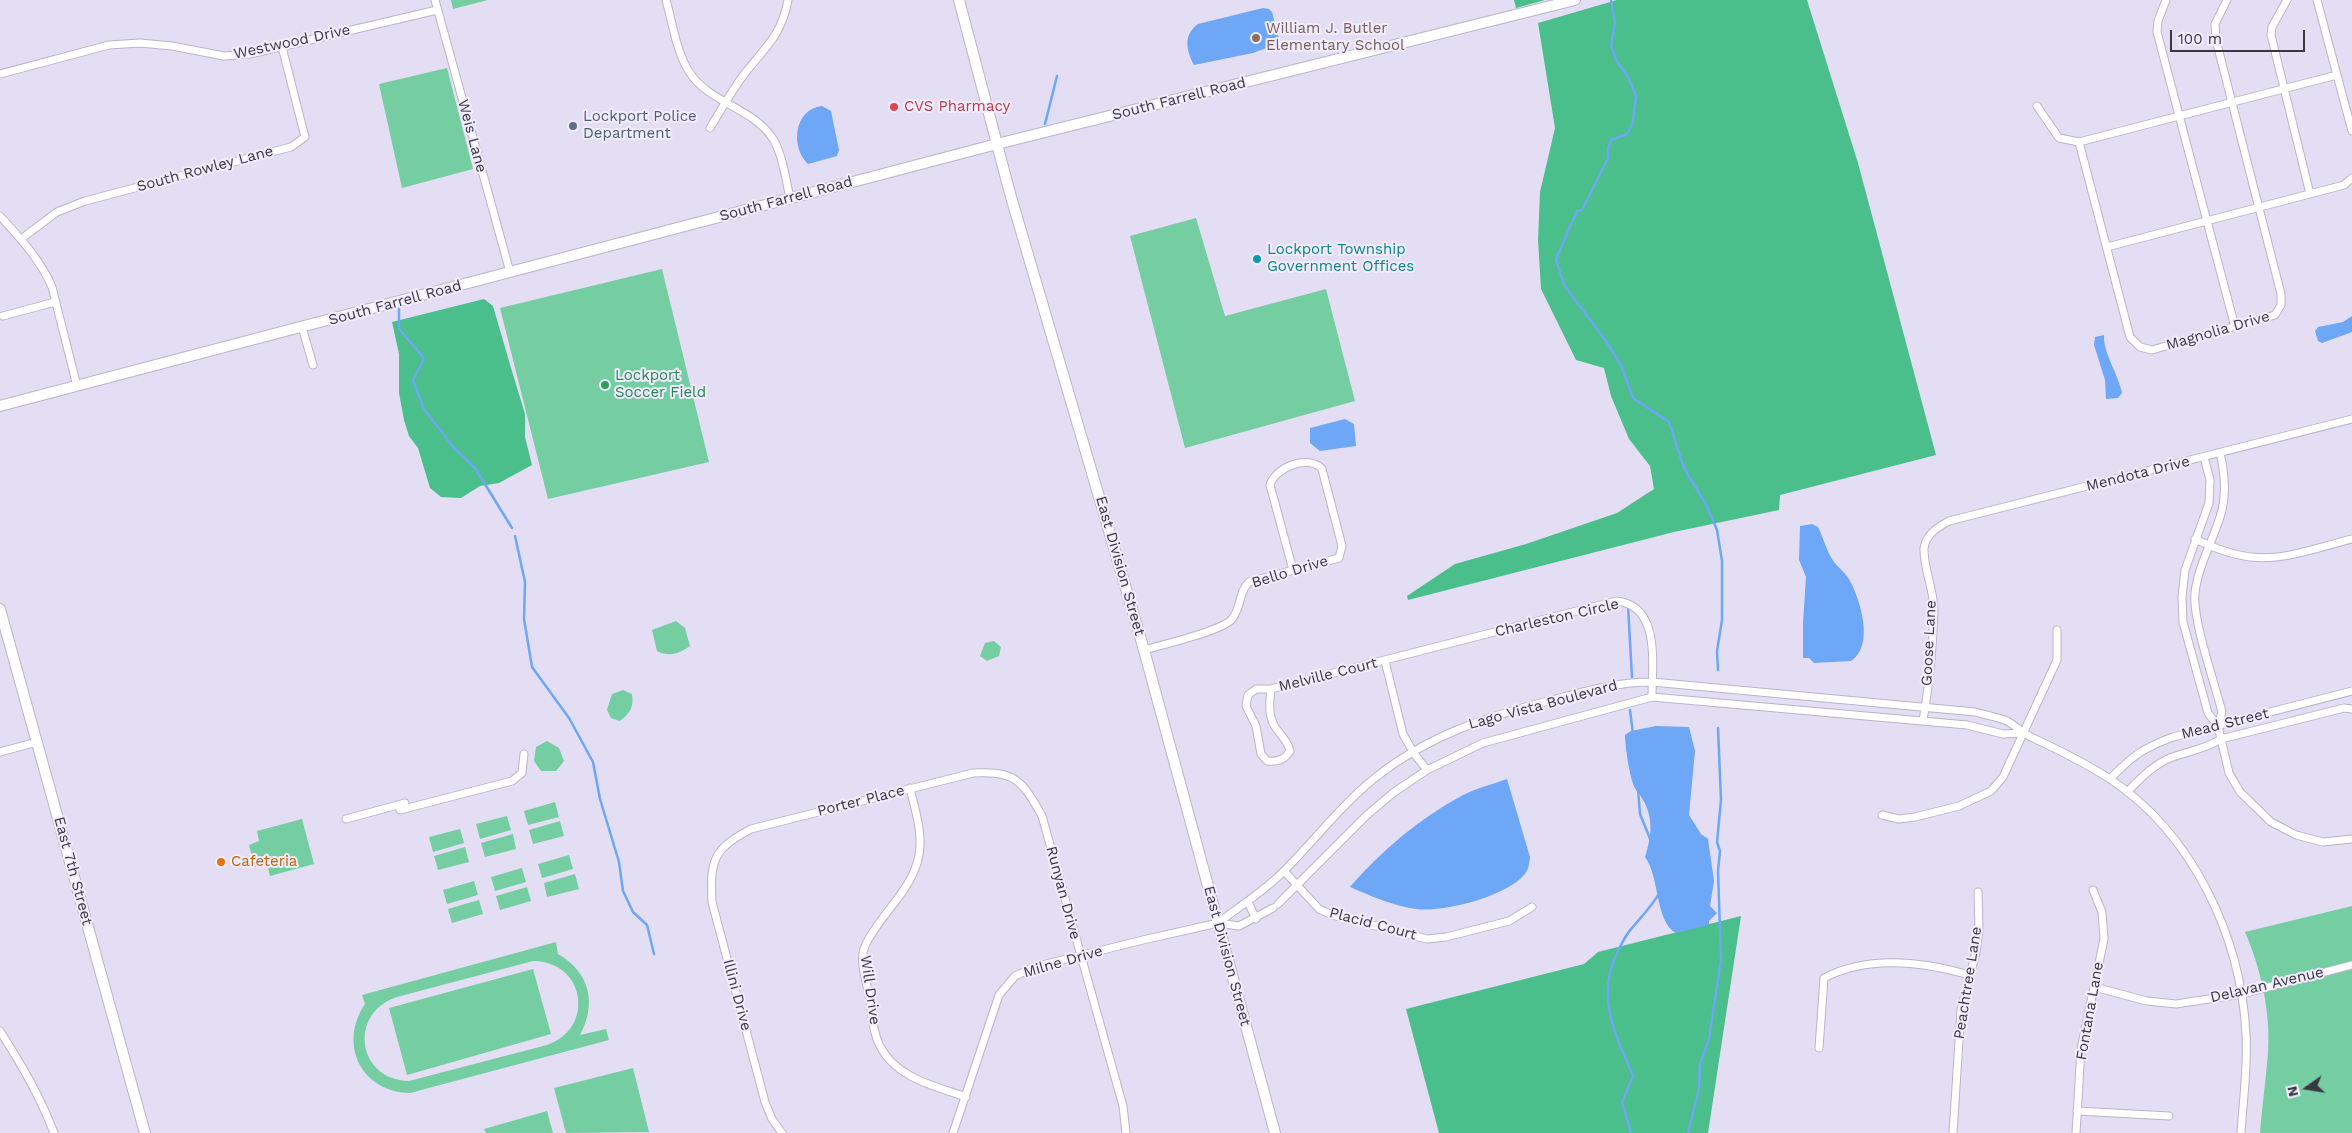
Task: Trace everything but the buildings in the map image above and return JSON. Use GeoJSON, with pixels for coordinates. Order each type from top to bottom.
{"type":"FeatureCollection","features":[{"type":"Feature","properties":{"kind":"street","name":"Weis Lane"},"geometry":{"type":"LineString","coordinates":[[435,0],[510,272]]}},
{"type":"Feature","properties":{"kind":"street"},"geometry":{"type":"LineString","coordinates":[[666,0],[681,57],[691,74],[704,87],[758,121],[773,138],[790,198]]}},
{"type":"Feature","properties":{"kind":"street"},"geometry":{"type":"LineString","coordinates":[[710,128],[745,73],[777,33],[785,17],[788,0]]}},
{"type":"Feature","properties":{"kind":"street","name":"East Division Street"},"geometry":{"type":"LineString","coordinates":[[959,0],[997,144],[1144,650],[1275,1133]]}},
{"type":"Feature","properties":{"kind":"street","name":"South Farrell Road"},"geometry":{"type":"LineString","coordinates":[[0,406],[997,144],[1575,0]]}},
{"type":"Feature","properties":{"kind":"street"},"geometry":{"type":"LineString","coordinates":[[2166,0],[2158,21],[2157,32],[2235,327]]}},
{"type":"Feature","properties":{"kind":"street","name":"Magnolia Drive"},"geometry":{"type":"LineString","coordinates":[[2079,142],[2130,338],[2140,347],[2152,350],[2275,315],[2281,305],[2281,294],[2216,40],[2215,24],[2226,0]]}},
{"type":"Feature","properties":{"kind":"street"},"geometry":{"type":"LineString","coordinates":[[2287,0],[2272,27],[2271,36],[2310,194]]}},
{"type":"Feature","properties":{"kind":"street"},"geometry":{"type":"LineString","coordinates":[[2317,0],[2352,131]]}},
{"type":"Feature","properties":{"kind":"street","name":"Westwood Drive"},"geometry":{"type":"LineString","coordinates":[[0,74],[108,45],[140,43],[172,46],[224,56],[282,47],[437,10]]}},
{"type":"Feature","properties":{"kind":"street","name":"South Rowley Lane"},"geometry":{"type":"LineString","coordinates":[[21,239],[57,212],[85,201],[292,147],[300,142],[305,137],[282,47]]}},
{"type":"Feature","properties":{"kind":"street"},"geometry":{"type":"LineString","coordinates":[[2037,106],[2059,138],[2079,142],[2337,75]]}},
{"type":"Feature","properties":{"kind":"street"},"geometry":{"type":"LineString","coordinates":[[2107,247],[2310,194],[2344,184],[2352,178]]}},
{"type":"Feature","properties":{"kind":"street"},"geometry":{"type":"LineString","coordinates":[[0,216],[21,239],[47,276],[77,386]]}},
{"type":"Feature","properties":{"kind":"street"},"geometry":{"type":"LineString","coordinates":[[3,316],[55,302]]}},
{"type":"Feature","properties":{"kind":"street"},"geometry":{"type":"LineString","coordinates":[[302,327],[313,365]]}},
{"type":"Feature","properties":{"kind":"street","name":"Mendota Drive"},"geometry":{"type":"LineString","coordinates":[[1928,536],[1937,527],[1949,520],[2352,419]]}},
{"type":"Feature","properties":{"kind":"street"},"geometry":{"type":"LineString","coordinates":[[2218,726],[2222,712],[2197,615],[2195,595],[2199,572],[2221,515],[2225,487],[2220,453]]}},
{"type":"Feature","properties":{"kind":"street"},"geometry":{"type":"LineString","coordinates":[[2204,457],[2210,480],[2209,503],[2194,538],[2185,570],[2182,597],[2183,622],[2208,713],[2218,726],[2229,773],[2240,792],[2271,822],[2296,835],[2323,842],[2352,839]]}},
{"type":"Feature","properties":{"kind":"street","name":"Bello Drive"},"geometry":{"type":"LineString","coordinates":[[1144,650],[1230,622],[1237,612],[1242,588],[1249,582],[1339,558],[1342,552],[1322,469],[1317,464],[1308,462],[1279,470],[1273,477],[1270,485],[1293,570]]}},
{"type":"Feature","properties":{"kind":"street","name":"Goose Lane"},"geometry":{"type":"LineString","coordinates":[[1922,721],[1934,609],[1932,586],[1924,548],[1928,536]]}},
{"type":"Feature","properties":{"kind":"street"},"geometry":{"type":"LineString","coordinates":[[2194,538],[2209,546],[2246,558],[2270,559],[2352,539]]}},
{"type":"Feature","properties":{"kind":"street","name":"Charleston Circle"},"geometry":{"type":"LineString","coordinates":[[1385,661],[1616,601],[1629,602],[1639,610],[1646,621],[1652,647],[1652,697]]}},
{"type":"Feature","properties":{"kind":"street","name":"East 7th Street"},"geometry":{"type":"LineString","coordinates":[[0,609],[145,1133]]}},
{"type":"Feature","properties":{"kind":"street"},"geometry":{"type":"LineString","coordinates":[[1882,815],[1899,819],[1915,817],[1966,803],[1991,791],[2003,777],[2058,660],[2056,630]]}},
{"type":"Feature","properties":{"kind":"street"},"geometry":{"type":"LineString","coordinates":[[1385,661],[1403,734],[1413,752],[1427,770]]}},
{"type":"Feature","properties":{"kind":"street","name":"Melville Court"},"geometry":{"type":"LineString","coordinates":[[1270,690],[1271,717],[1276,730],[1288,743],[1290,751],[1285,759],[1277,762],[1268,761],[1261,754],[1256,726],[1246,706],[1248,695],[1256,689],[1270,690],[1385,661]]}},
{"type":"Feature","properties":{"kind":"street","name":"Lago Vista Boulevard"},"geometry":{"type":"LineString","coordinates":[[1218,923],[1248,902],[1284,871],[1341,807],[1378,776],[1413,752],[1476,721],[1514,709],[1624,682],[1652,682],[1974,712],[2008,722],[2023,734],[2070,755],[2110,779],[2153,816],[2179,846],[2202,881],[2221,920],[2234,955],[2242,994],[2246,1036],[2241,1133]]}},
{"type":"Feature","properties":{"kind":"street","name":"Mead Street"},"geometry":{"type":"LineString","coordinates":[[2110,779],[2130,759],[2146,747],[2173,737],[2352,691]]}},
{"type":"Feature","properties":{"kind":"street","name":"Lago Vista Boulevard"},"geometry":{"type":"LineString","coordinates":[[1218,923],[1239,926],[1256,919],[1276,906],[1367,815],[1393,793],[1427,770],[1483,743],[1652,697],[1966,725],[2003,734],[2023,734]]}},
{"type":"Feature","properties":{"kind":"street","name":"Mead Street"},"geometry":{"type":"LineString","coordinates":[[2127,792],[2147,772],[2170,758],[2205,749],[2221,739],[2344,708],[2352,709]]}},
{"type":"Feature","properties":{"kind":"street"},"geometry":{"type":"LineString","coordinates":[[0,752],[37,742]]}},
{"type":"Feature","properties":{"kind":"street"},"geometry":{"type":"LineString","coordinates":[[400,810],[512,781],[522,773],[524,754]]}},
{"type":"Feature","properties":{"kind":"street","name":"Porter Place"},"geometry":{"type":"LineString","coordinates":[[717,854],[730,840],[751,829],[973,772],[996,771],[1013,777]]}},
{"type":"Feature","properties":{"kind":"street","name":"Runyan Drive"},"geometry":{"type":"LineString","coordinates":[[1013,777],[1029,793],[1042,816],[1123,1106],[1126,1133]]}},
{"type":"Feature","properties":{"kind":"street","name":"Will Drive"},"geometry":{"type":"LineString","coordinates":[[910,788],[920,833],[919,857],[910,879],[864,948],[864,967],[875,1030],[880,1046],[892,1063],[910,1077],[966,1097]]}},
{"type":"Feature","properties":{"kind":"street"},"geometry":{"type":"LineString","coordinates":[[346,819],[405,803]]}},
{"type":"Feature","properties":{"kind":"street","name":"Illini Drive"},"geometry":{"type":"LineString","coordinates":[[717,854],[711,874],[712,902],[765,1102],[772,1119],[782,1133]]}},
{"type":"Feature","properties":{"kind":"street","name":"Placid Court"},"geometry":{"type":"LineString","coordinates":[[1284,871],[1319,909],[1332,915],[1427,939],[1446,937],[1509,921],[1532,907]]}},
{"type":"Feature","properties":{"kind":"street","name":"Fontana Lane"},"geometry":{"type":"LineString","coordinates":[[2076,1133],[2081,1049],[2104,939],[2102,912],[2093,890]]}},
{"type":"Feature","properties":{"kind":"street","name":"Peachtree Lane"},"geometry":{"type":"LineString","coordinates":[[1953,1133],[1961,1010],[1976,952],[1979,930],[1978,892]]}},
{"type":"Feature","properties":{"kind":"street"},"geometry":{"type":"LineString","coordinates":[[1248,902],[1256,919]]}},
{"type":"Feature","properties":{"kind":"street","name":"Milne Drive"},"geometry":{"type":"LineString","coordinates":[[953,1133],[999,995],[1015,976],[1034,968],[1218,923]]}},
{"type":"Feature","properties":{"kind":"street"},"geometry":{"type":"LineString","coordinates":[[1819,1048],[1824,978],[1836,972],[1875,965],[1907,963],[1940,967],[1969,975]]}},
{"type":"Feature","properties":{"kind":"street","name":"Delavan Avenue"},"geometry":{"type":"LineString","coordinates":[[2094,988],[2147,1001],[2176,1004],[2242,994],[2352,965]]}},
{"type":"Feature","properties":{"kind":"street"},"geometry":{"type":"LineString","coordinates":[[0,1031],[27,1074],[45,1108],[54,1133]]}},
{"type":"Feature","properties":{"kind":"street"},"geometry":{"type":"LineString","coordinates":[[2077,1111],[2169,1116]]}},
{"type":"Feature","properties":{"kind":"green space"},"geometry":{"type":"Polygon","coordinates":[[[451,0],[488,0],[453,9],[451,0]]]}},
{"type":"Feature","properties":{"kind":"green space"},"geometry":{"type":"Polygon","coordinates":[[[1514,0],[1545,0],[1516,8],[1514,0]]]}},
{"type":"Feature","properties":{"kind":"green space"},"geometry":{"type":"Polygon","coordinates":[[[1617,0],[1807,0],[1858,163],[1936,455],[1780,495],[1779,510],[1674,532],[1408,600],[1407,596],[1455,564],[1526,544],[1617,513],[1654,489],[1650,466],[1629,439],[1611,396],[1604,368],[1576,360],[1541,289],[1538,240],[1540,192],[1555,128],[1538,23],[1617,0]]]}},
{"type":"Feature","properties":{"kind":"green space"},"geometry":{"type":"Polygon","coordinates":[[[447,68],[473,169],[402,188],[379,84],[447,68]]]}},
{"type":"Feature","properties":{"kind":"green space"},"geometry":{"type":"Polygon","coordinates":[[[1196,218],[1225,316],[1326,289],[1355,401],[1185,448],[1130,236],[1196,218]]]}},
{"type":"Feature","properties":{"kind":"green space","name":"Lockport Soccer Field"},"geometry":{"type":"Polygon","coordinates":[[[662,269],[709,462],[548,499],[500,308],[662,269]]]}},
{"type":"Feature","properties":{"kind":"green space"},"geometry":{"type":"Polygon","coordinates":[[[484,299],[493,306],[525,414],[525,437],[532,465],[499,483],[480,486],[461,498],[441,497],[430,488],[418,448],[409,436],[404,420],[399,393],[399,354],[392,322],[484,299]]]}},
{"type":"Feature","properties":{"kind":"green space"},"geometry":{"type":"Polygon","coordinates":[[[676,621],[685,628],[690,646],[674,654],[657,651],[652,630],[676,621]]]}},
{"type":"Feature","properties":{"kind":"green space"},"geometry":{"type":"Polygon","coordinates":[[[994,641],[1001,647],[999,656],[987,661],[980,656],[985,643],[994,641]]]}},
{"type":"Feature","properties":{"kind":"green space"},"geometry":{"type":"Polygon","coordinates":[[[623,690],[632,694],[632,706],[620,721],[611,718],[607,710],[612,694],[623,690]]]}},
{"type":"Feature","properties":{"kind":"green space"},"geometry":{"type":"Polygon","coordinates":[[[547,741],[559,748],[564,761],[556,771],[541,771],[534,761],[536,747],[547,741]]]}},
{"type":"Feature","properties":{"kind":"green space"},"geometry":{"type":"Polygon","coordinates":[[[555,802],[559,817],[528,825],[524,811],[555,802]]]}},
{"type":"Feature","properties":{"kind":"green space"},"geometry":{"type":"Polygon","coordinates":[[[507,816],[511,830],[480,839],[476,824],[507,816]]]}},
{"type":"Feature","properties":{"kind":"green space"},"geometry":{"type":"Polygon","coordinates":[[[302,819],[314,864],[270,876],[267,864],[255,867],[249,845],[259,841],[257,831],[302,819]]]}},
{"type":"Feature","properties":{"kind":"green space"},"geometry":{"type":"Polygon","coordinates":[[[560,821],[564,836],[533,844],[529,830],[560,821]]]}},
{"type":"Feature","properties":{"kind":"green space"},"geometry":{"type":"Polygon","coordinates":[[[460,829],[464,843],[433,852],[429,837],[460,829]]]}},
{"type":"Feature","properties":{"kind":"green space"},"geometry":{"type":"Polygon","coordinates":[[[513,834],[516,849],[485,857],[481,843],[513,834]]]}},
{"type":"Feature","properties":{"kind":"green space"},"geometry":{"type":"Polygon","coordinates":[[[465,847],[469,862],[438,870],[434,856],[465,847]]]}},
{"type":"Feature","properties":{"kind":"green space"},"geometry":{"type":"Polygon","coordinates":[[[569,855],[573,869],[542,878],[538,864],[569,855]]]}},
{"type":"Feature","properties":{"kind":"green space"},"geometry":{"type":"Polygon","coordinates":[[[522,868],[526,882],[495,891],[491,877],[522,868]]]}},
{"type":"Feature","properties":{"kind":"green space"},"geometry":{"type":"Polygon","coordinates":[[[575,874],[579,889],[547,897],[544,883],[575,874]]]}},
{"type":"Feature","properties":{"kind":"green space"},"geometry":{"type":"Polygon","coordinates":[[[474,881],[478,895],[447,904],[443,890],[474,881]]]}},
{"type":"Feature","properties":{"kind":"green space"},"geometry":{"type":"Polygon","coordinates":[[[527,887],[531,901],[500,910],[496,896],[527,887]]]}},
{"type":"Feature","properties":{"kind":"green space"},"geometry":{"type":"Polygon","coordinates":[[[479,900],[483,914],[452,923],[448,909],[479,900]]]}},
{"type":"Feature","properties":{"kind":"green space"},"geometry":{"type":"Polygon","coordinates":[[[2352,906],[2352,1133],[2260,1133],[2268,1053],[2268,1022],[2264,991],[2256,961],[2245,932],[2352,906]]]}},
{"type":"Feature","properties":{"kind":"green space"},"geometry":{"type":"Polygon","coordinates":[[[1741,916],[1708,1133],[1439,1133],[1406,1009],[1584,964],[1598,952],[1741,916]]]}},
{"type":"Feature","properties":{"kind":"green space"},"geometry":{"type":"Polygon","coordinates":[[[556,942],[558,954],[569,961],[577,970],[584,979],[587,990],[589,1000],[588,1012],[580,1035],[606,1029],[609,1040],[410,1093],[393,1091],[378,1084],[367,1075],[359,1063],[354,1049],[357,1019],[365,1004],[362,995],[556,942]],[[533,961],[397,997],[381,1005],[371,1017],[366,1030],[365,1045],[369,1058],[378,1070],[392,1078],[409,1081],[547,1045],[563,1037],[573,1025],[578,1011],[578,997],[573,983],[564,972],[551,964],[533,961]]]}},
{"type":"Feature","properties":{"kind":"green space"},"geometry":{"type":"Polygon","coordinates":[[[533,969],[551,1034],[407,1075],[389,1008],[533,969]]]}},
{"type":"Feature","properties":{"kind":"green space"},"geometry":{"type":"Polygon","coordinates":[[[633,1068],[649,1132],[566,1133],[554,1088],[633,1068]]]}},
{"type":"Feature","properties":{"kind":"green space"},"geometry":{"type":"Polygon","coordinates":[[[547,1111],[553,1133],[486,1133],[484,1129],[547,1111]]]}},
{"type":"Feature","properties":{"kind":"water"},"geometry":{"type":"Polygon","coordinates":[[[1263,8],[1269,9],[1272,12],[1279,39],[1277,44],[1253,53],[1194,65],[1187,43],[1193,28],[1198,24],[1263,8]]]}},
{"type":"Feature","properties":{"kind":"water"},"geometry":{"type":"Polygon","coordinates":[[[822,106],[831,111],[839,150],[837,156],[808,164],[802,157],[799,148],[798,130],[805,114],[822,106]]]}},
{"type":"Feature","properties":{"kind":"water"},"geometry":{"type":"Polygon","coordinates":[[[2352,316],[2352,332],[2322,343],[2318,341],[2315,331],[2318,327],[2343,322],[2352,316]]]}},
{"type":"Feature","properties":{"kind":"water"},"geometry":{"type":"Polygon","coordinates":[[[2104,335],[2108,356],[2122,393],[2118,398],[2106,399],[2105,380],[2094,345],[2095,337],[2104,335]]]}},
{"type":"Feature","properties":{"kind":"water"},"geometry":{"type":"Polygon","coordinates":[[[1345,419],[1354,424],[1356,446],[1320,451],[1310,443],[1310,428],[1345,419]]]}},
{"type":"Feature","properties":{"kind":"water"},"geometry":{"type":"Polygon","coordinates":[[[1812,524],[1818,527],[1832,559],[1849,579],[1861,610],[1864,633],[1862,644],[1858,654],[1851,661],[1814,663],[1809,658],[1803,658],[1806,577],[1799,560],[1800,526],[1812,524]]]}},
{"type":"Feature","properties":{"kind":"water"},"geometry":{"type":"Polygon","coordinates":[[[1656,726],[1689,727],[1695,751],[1689,815],[1701,834],[1708,839],[1714,881],[1710,906],[1717,913],[1709,921],[1709,925],[1676,933],[1664,919],[1650,866],[1645,857],[1650,839],[1649,815],[1643,799],[1634,787],[1626,747],[1625,735],[1631,731],[1656,726]]]}},
{"type":"Feature","properties":{"kind":"water"},"geometry":{"type":"Polygon","coordinates":[[[1507,779],[1530,857],[1527,871],[1515,883],[1489,896],[1457,906],[1428,910],[1399,906],[1350,887],[1375,860],[1417,824],[1447,804],[1468,793],[1507,779]]]}},
{"type":"Feature","properties":{"kind":"waterway"},"geometry":{"type":"LineString","coordinates":[[1611,0],[1615,22],[1611,46],[1617,62],[1629,78],[1636,97],[1632,125],[1627,134],[1611,140],[1608,148],[1608,158],[1582,210],[1577,211],[1556,259],[1564,285],[1606,341],[1621,365],[1633,398],[1669,422],[1684,468],[1707,506],[1717,530],[1722,561],[1722,620],[1717,651],[1718,670]]}},
{"type":"Feature","properties":{"kind":"waterway"},"geometry":{"type":"LineString","coordinates":[[1045,124],[1057,76]]}},
{"type":"Feature","properties":{"kind":"waterway"},"geometry":{"type":"LineString","coordinates":[[399,305],[399,329],[423,357],[423,361],[413,380],[424,409],[454,448],[475,468],[512,528]]}},
{"type":"Feature","properties":{"kind":"waterway"},"geometry":{"type":"LineString","coordinates":[[515,536],[525,582],[524,619],[532,667],[569,718],[593,762],[600,799],[619,862],[623,891],[633,912],[647,925],[654,954]]}},
{"type":"Feature","properties":{"kind":"waterway"},"geometry":{"type":"LineString","coordinates":[[1628,606],[1632,677]]}},
{"type":"Feature","properties":{"kind":"waterway"},"geometry":{"type":"LineString","coordinates":[[1630,710],[1633,734]]}},
{"type":"Feature","properties":{"kind":"waterway"},"geometry":{"type":"LineString","coordinates":[[1688,1133],[1699,1089],[1700,1064],[1709,1039],[1721,959],[1718,871],[1720,851],[1717,842],[1721,800],[1718,728]]}},
{"type":"Feature","properties":{"kind":"waterway"},"geometry":{"type":"LineString","coordinates":[[1638,789],[1640,814],[1651,841]]}},
{"type":"Feature","properties":{"kind":"waterway"},"geometry":{"type":"LineString","coordinates":[[1631,1133],[1622,1102],[1633,1076],[1614,1029],[1608,999],[1608,983],[1611,968],[1624,939],[1660,892]]}},
{"type":"Feature","properties":{"kind":"place","name":"William J. Butler Elementary School"},"geometry":{"type":"Point","coordinates":[1256,38]}},
{"type":"Feature","properties":{"kind":"place","name":"CVS Pharmacy"},"geometry":{"type":"Point","coordinates":[894,107]}},
{"type":"Feature","properties":{"kind":"place","name":"Lockport Police Department"},"geometry":{"type":"Point","coordinates":[573,126]}},
{"type":"Feature","properties":{"kind":"place","name":"Lockport Township Government Offices"},"geometry":{"type":"Point","coordinates":[1257,259]}},
{"type":"Feature","properties":{"kind":"place","name":"Lockport Soccer Field"},"geometry":{"type":"Point","coordinates":[605,385]}},
{"type":"Feature","properties":{"kind":"place","name":"Cafeteria"},"geometry":{"type":"Point","coordinates":[221,862]}}]}
